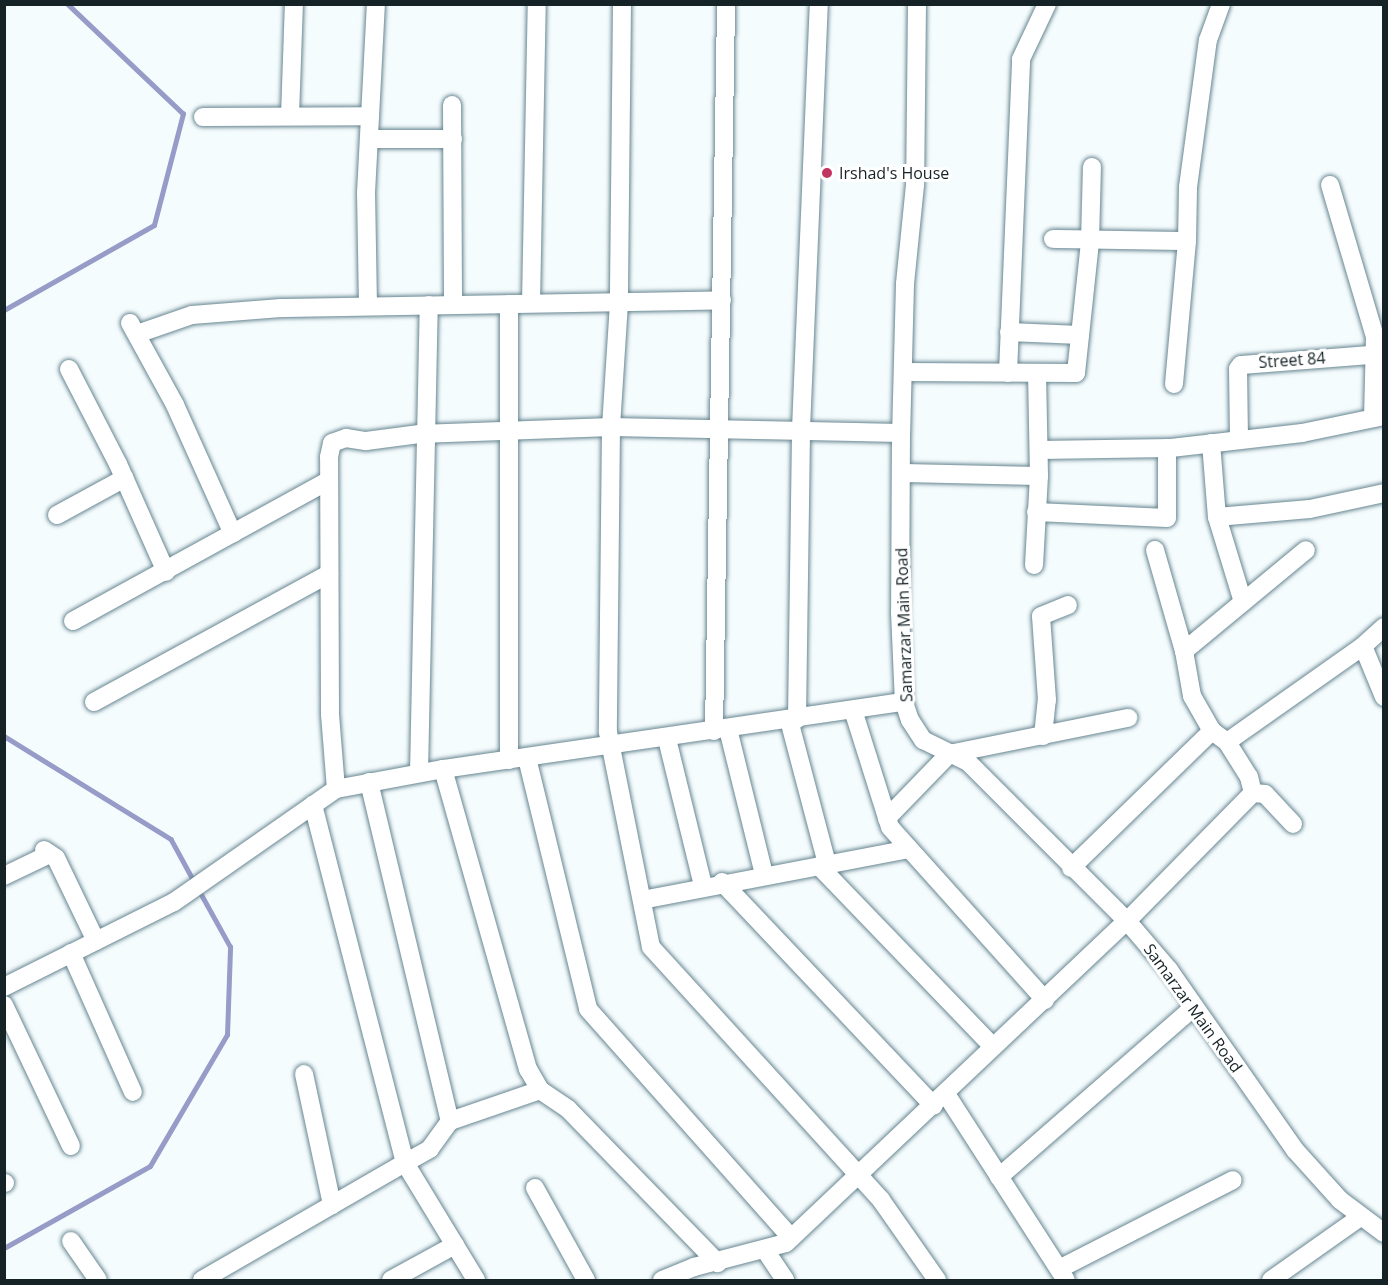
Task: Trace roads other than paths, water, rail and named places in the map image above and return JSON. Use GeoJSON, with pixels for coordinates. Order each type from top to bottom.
{"type":"FeatureCollection","features":[{"type":"Feature","properties":{"kind":"street"},"geometry":{"type":"LineString","coordinates":[[290,116],[294,4]]}},
{"type":"Feature","properties":{"kind":"street"},"geometry":{"type":"LineString","coordinates":[[368,306],[369,139],[376,4]]}},
{"type":"Feature","properties":{"kind":"street"},"geometry":{"type":"LineString","coordinates":[[531,303],[537,4]]}},
{"type":"Feature","properties":{"kind":"street"},"geometry":{"type":"LineString","coordinates":[[622,4],[620,303],[611,427],[608,732],[651,947],[683,986],[754,1058],[860,1176],[937,1281]]}},
{"type":"Feature","properties":{"kind":"street"},"geometry":{"type":"LineString","coordinates":[[726,4],[722,76],[721,730],[764,875]]}},
{"type":"Feature","properties":{"kind":"street"},"geometry":{"type":"LineString","coordinates":[[819,4],[801,429],[793,719],[823,865],[993,1047]]}},
{"type":"Feature","properties":{"kind":"street","name":"Samarzar Main Road"},"geometry":{"type":"LineString","coordinates":[[917,4],[915,185],[905,284],[901,433],[904,702],[923,740],[968,762],[1071,868],[1127,921],[1169,970],[1295,1150],[1359,1218],[1383,1233]]}},
{"type":"Feature","properties":{"kind":"street"},"geometry":{"type":"LineString","coordinates":[[1008,373],[1021,59],[1047,4]]}},
{"type":"Feature","properties":{"kind":"street"},"geometry":{"type":"LineString","coordinates":[[1174,384],[1187,241],[1188,187],[1208,40],[1221,4]]}},
{"type":"Feature","properties":{"kind":"street"},"geometry":{"type":"LineString","coordinates":[[452,105],[453,305]]}},
{"type":"Feature","properties":{"kind":"street"},"geometry":{"type":"LineString","coordinates":[[203,117],[370,116]]}},
{"type":"Feature","properties":{"kind":"street"},"geometry":{"type":"LineString","coordinates":[[369,139],[453,139]]}},
{"type":"Feature","properties":{"kind":"street"},"geometry":{"type":"LineString","coordinates":[[903,372],[1076,373],[1090,242],[1092,167]]}},
{"type":"Feature","properties":{"kind":"street"},"geometry":{"type":"LineString","coordinates":[[1039,450],[1167,448],[1302,433],[1378,417],[1380,354],[1330,185]]}},
{"type":"Feature","properties":{"kind":"street"},"geometry":{"type":"LineString","coordinates":[[1053,239],[1090,242],[1187,241]]}},
{"type":"Feature","properties":{"kind":"street"},"geometry":{"type":"LineString","coordinates":[[233,534],[175,405],[133,328],[213,312],[368,306],[722,300]]}},
{"type":"Feature","properties":{"kind":"street"},"geometry":{"type":"LineString","coordinates":[[509,304],[518,759],[588,1009],[791,1238]]}},
{"type":"Feature","properties":{"kind":"street"},"geometry":{"type":"LineString","coordinates":[[418,773],[429,305]]}},
{"type":"Feature","properties":{"kind":"street"},"geometry":{"type":"LineString","coordinates":[[1009,333],[1080,335]]}},
{"type":"Feature","properties":{"kind":"street","name":"Street 84"},"geometry":{"type":"LineString","coordinates":[[1239,439],[1238,369],[1241,365],[1380,354]]}},
{"type":"Feature","properties":{"kind":"street"},"geometry":{"type":"LineString","coordinates":[[69,369],[125,478],[166,572]]}},
{"type":"Feature","properties":{"kind":"street"},"geometry":{"type":"LineString","coordinates":[[1034,565],[1039,476],[1037,374]]}},
{"type":"Feature","properties":{"kind":"street"},"geometry":{"type":"LineString","coordinates":[[336,789],[330,715],[329,480],[333,443],[346,438],[366,441],[426,434],[611,427],[801,429],[901,433]]}},
{"type":"Feature","properties":{"kind":"street"},"geometry":{"type":"LineString","coordinates":[[1211,443],[1217,517],[1243,602]]}},
{"type":"Feature","properties":{"kind":"street"},"geometry":{"type":"LineString","coordinates":[[1036,512],[1167,518],[1167,448]]}},
{"type":"Feature","properties":{"kind":"street"},"geometry":{"type":"LineString","coordinates":[[902,473],[1039,476]]}},
{"type":"Feature","properties":{"kind":"street"},"geometry":{"type":"LineString","coordinates":[[57,515],[125,478]]}},
{"type":"Feature","properties":{"kind":"street"},"geometry":{"type":"LineString","coordinates":[[73,621],[166,572],[329,480]]}},
{"type":"Feature","properties":{"kind":"street"},"geometry":{"type":"LineString","coordinates":[[1217,517],[1310,509],[1383,493]]}},
{"type":"Feature","properties":{"kind":"street"},"geometry":{"type":"LineString","coordinates":[[1155,550],[1184,651],[1192,696],[1212,730],[1227,742],[1249,777],[1254,793]]}},
{"type":"Feature","properties":{"kind":"street"},"geometry":{"type":"LineString","coordinates":[[1184,651],[1306,550]]}},
{"type":"Feature","properties":{"kind":"street"},"geometry":{"type":"LineString","coordinates":[[94,702],[329,574]]}},
{"type":"Feature","properties":{"kind":"street"},"geometry":{"type":"LineString","coordinates":[[1044,736],[1047,700],[1041,616],[1068,604]]}},
{"type":"Feature","properties":{"kind":"street"},"geometry":{"type":"LineString","coordinates":[[1227,742],[1364,646],[1383,627]]}},
{"type":"Feature","properties":{"kind":"street"},"geometry":{"type":"LineString","coordinates":[[1364,646],[1381,685]]}},
{"type":"Feature","properties":{"kind":"street"},"geometry":{"type":"LineString","coordinates":[[4,987],[174,902],[225,870],[336,789],[443,769],[667,739],[904,702]]}},
{"type":"Feature","properties":{"kind":"street"},"geometry":{"type":"LineString","coordinates":[[853,710],[890,827],[1045,1000]]}},
{"type":"Feature","properties":{"kind":"street"},"geometry":{"type":"LineString","coordinates":[[887,818],[949,754],[1128,718]]}},
{"type":"Feature","properties":{"kind":"street"},"geometry":{"type":"LineString","coordinates":[[1071,868],[1212,730]]}},
{"type":"Feature","properties":{"kind":"street"},"geometry":{"type":"LineString","coordinates":[[667,739],[703,886]]}},
{"type":"Feature","properties":{"kind":"street"},"geometry":{"type":"LineString","coordinates":[[443,769],[528,1069],[540,1090],[568,1109],[718,1263]]}},
{"type":"Feature","properties":{"kind":"street"},"geometry":{"type":"LineString","coordinates":[[369,782],[450,1121]]}},
{"type":"Feature","properties":{"kind":"street"},"geometry":{"type":"LineString","coordinates":[[1254,793],[1265,794],[1293,824]]}},
{"type":"Feature","properties":{"kind":"street"},"geometry":{"type":"LineString","coordinates":[[662,1281],[694,1267],[765,1250],[791,1238],[860,1176],[1045,1000],[1254,793]]}},
{"type":"Feature","properties":{"kind":"street"},"geometry":{"type":"LineString","coordinates":[[313,805],[405,1163],[476,1281]]}},
{"type":"Feature","properties":{"kind":"street"},"geometry":{"type":"LineString","coordinates":[[642,900],[722,882],[909,849]]}},
{"type":"Feature","properties":{"kind":"street"},"geometry":{"type":"LineString","coordinates":[[4,876],[47,852],[56,858],[96,941]]}},
{"type":"Feature","properties":{"kind":"street"},"geometry":{"type":"LineString","coordinates":[[722,882],[940,1100],[999,1177],[1062,1275],[1233,1180]]}},
{"type":"Feature","properties":{"kind":"street"},"geometry":{"type":"LineString","coordinates":[[71,953],[133,1092]]}},
{"type":"Feature","properties":{"kind":"street"},"geometry":{"type":"LineString","coordinates":[[4,1005],[71,1146]]}},
{"type":"Feature","properties":{"kind":"street"},"geometry":{"type":"LineString","coordinates":[[999,1177],[1194,1007]]}},
{"type":"Feature","properties":{"kind":"street"},"geometry":{"type":"LineString","coordinates":[[304,1074],[333,1205]]}},
{"type":"Feature","properties":{"kind":"street"},"geometry":{"type":"LineString","coordinates":[[201,1281],[430,1149],[450,1121],[540,1090]]}},
{"type":"Feature","properties":{"kind":"street"},"geometry":{"type":"LineString","coordinates":[[535,1188],[586,1281]]}},
{"type":"Feature","properties":{"kind":"street"},"geometry":{"type":"LineString","coordinates":[[1271,1281],[1359,1218]]}},
{"type":"Feature","properties":{"kind":"street"},"geometry":{"type":"LineString","coordinates":[[71,1241],[98,1281]]}},
{"type":"Feature","properties":{"kind":"street"},"geometry":{"type":"LineString","coordinates":[[391,1281],[454,1245]]}},
{"type":"Feature","properties":{"kind":"street"},"geometry":{"type":"LineString","coordinates":[[765,1250],[785,1281]]}},
{"type":"Feature","properties":{"kind":"waterway"},"geometry":{"type":"LineString","coordinates":[[4,310],[154,225],[183,114],[67,4]]}},
{"type":"Feature","properties":{"kind":"waterway"},"geometry":{"type":"LineString","coordinates":[[4,736],[171,839],[195,883]]}},
{"type":"Feature","properties":{"kind":"waterway"},"geometry":{"type":"LineString","coordinates":[[4,1248],[150,1166],[227,1035],[230,947],[199,891]]}},
{"type":"Feature","properties":{"kind":"place","name":"Irshad's House"},"geometry":{"type":"Point","coordinates":[827,173]}}]}
